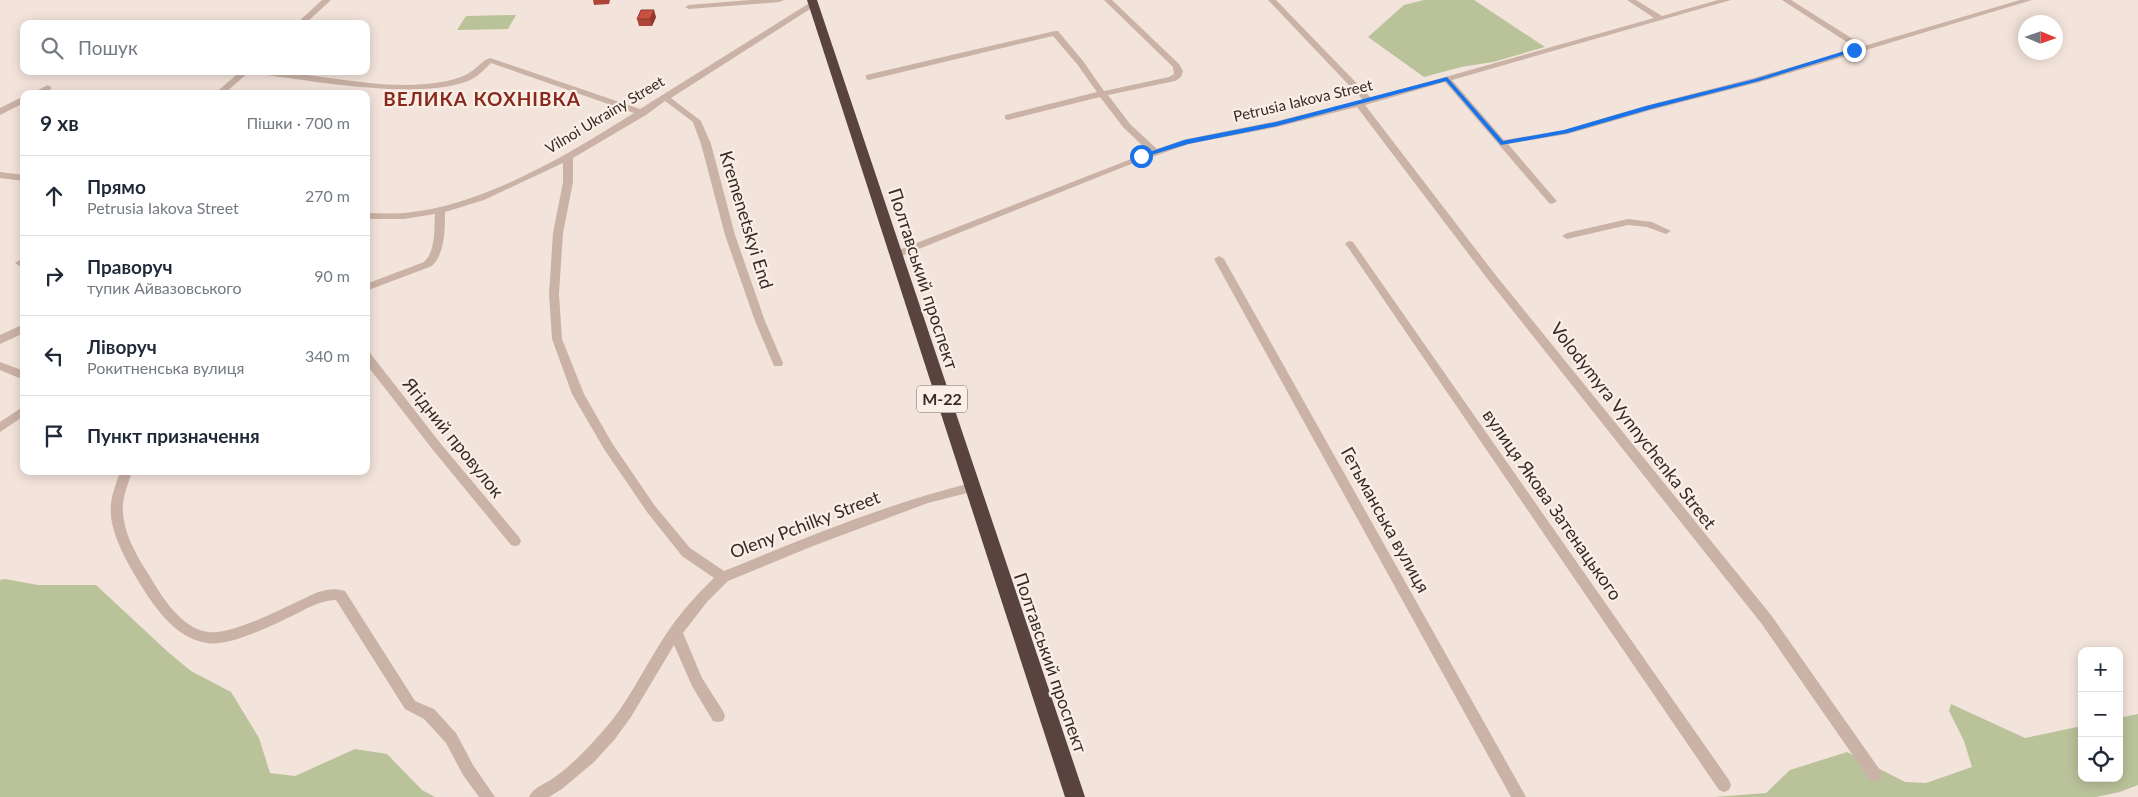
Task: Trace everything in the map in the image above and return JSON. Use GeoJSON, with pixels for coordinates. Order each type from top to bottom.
{"type":"FeatureCollection","features":[{"type":"Feature","properties":{"kind":"highway","name":"Полтавський проспект"},"geometry":{"type":"LineString","coordinates":[[813,2],[1075,797]]}},
{"type":"Feature","properties":{"kind":"street"},"geometry":{"type":"LineString","coordinates":[[304,20],[327,0]]}},
{"type":"Feature","properties":{"kind":"street"},"geometry":{"type":"LineString","coordinates":[[689,7],[780,0]]}},
{"type":"Feature","properties":{"kind":"street"},"geometry":{"type":"LineString","coordinates":[[1008,117],[1101,94],[1172,80],[1178,75],[1179,71],[1108,0]]}},
{"type":"Feature","properties":{"kind":"street","name":"Volodymyra Vynnychenka Street"},"geometry":{"type":"LineString","coordinates":[[1272,0],[1364,102],[1490,275],[1766,619],[1875,775]]}},
{"type":"Feature","properties":{"kind":"street"},"geometry":{"type":"LineString","coordinates":[[1631,0],[1661,19]]}},
{"type":"Feature","properties":{"kind":"street"},"geometry":{"type":"LineString","coordinates":[[1690,0],[1703,7]]}},
{"type":"Feature","properties":{"kind":"street","name":"Petrusia Iakova Street"},"geometry":{"type":"LineString","coordinates":[[895,255],[1155,152],[1187,142],[1277,124],[1364,102],[1727,0]]}},
{"type":"Feature","properties":{"kind":"street"},"geometry":{"type":"LineString","coordinates":[[1786,0],[1862,48]]}},
{"type":"Feature","properties":{"kind":"street"},"geometry":{"type":"LineString","coordinates":[[1501,144],[1565,132],[1757,80],[2028,0]]}},
{"type":"Feature","properties":{"kind":"street","name":"Vilnoi Ukrainy Street"},"geometry":{"type":"LineString","coordinates":[[370,216],[404,216],[440,210],[481,198],[568,157],[643,113],[813,2]]}},
{"type":"Feature","properties":{"kind":"street"},"geometry":{"type":"LineString","coordinates":[[870,77],[1055,33],[1075,55],[1101,94],[1146,146],[1155,152]]}},
{"type":"Feature","properties":{"kind":"street"},"geometry":{"type":"LineString","coordinates":[[290,75],[347,82],[430,85],[469,77],[490,60],[643,113]]}},
{"type":"Feature","properties":{"kind":"street"},"geometry":{"type":"LineString","coordinates":[[223,90],[241,75]]}},
{"type":"Feature","properties":{"kind":"street"},"geometry":{"type":"LineString","coordinates":[[1447,79],[1552,201]]}},
{"type":"Feature","properties":{"kind":"street"},"geometry":{"type":"LineString","coordinates":[[43,90],[48,88]]}},
{"type":"Feature","properties":{"kind":"street","name":"Kremenetskyi End"},"geometry":{"type":"LineString","coordinates":[[666,98],[697,121],[706,144],[730,234],[760,321],[778,364]]}},
{"type":"Feature","properties":{"kind":"street"},"geometry":{"type":"LineString","coordinates":[[0,112],[20,101]]}},
{"type":"Feature","properties":{"kind":"street"},"geometry":{"type":"LineString","coordinates":[[568,157],[568,182],[558,232],[554,294],[557,339],[578,394],[608,446],[651,509],[686,552],[724,577]]}},
{"type":"Feature","properties":{"kind":"street"},"geometry":{"type":"LineString","coordinates":[[0,175],[20,178]]}},
{"type":"Feature","properties":{"kind":"street"},"geometry":{"type":"LineString","coordinates":[[370,286],[428,264],[434,258],[440,210]]}},
{"type":"Feature","properties":{"kind":"street"},"geometry":{"type":"LineString","coordinates":[[1567,236],[1628,222],[1649,224],[1666,231]]}},
{"type":"Feature","properties":{"kind":"street","name":"вулиця Якова Затенацького"},"geometry":{"type":"LineString","coordinates":[[1350,244],[1724,785]]}},
{"type":"Feature","properties":{"kind":"street","name":"Гетьманська вулиця"},"geometry":{"type":"LineString","coordinates":[[1219,259],[1519,797]]}},
{"type":"Feature","properties":{"kind":"street"},"geometry":{"type":"LineString","coordinates":[[0,340],[20,330]]}},
{"type":"Feature","properties":{"kind":"street","name":"Ягідний провулок"},"geometry":{"type":"LineString","coordinates":[[370,361],[437,448],[515,541]]}},
{"type":"Feature","properties":{"kind":"street"},"geometry":{"type":"LineString","coordinates":[[0,366],[20,374]]}},
{"type":"Feature","properties":{"kind":"street"},"geometry":{"type":"LineString","coordinates":[[0,428],[20,413]]}},
{"type":"Feature","properties":{"kind":"street"},"geometry":{"type":"LineString","coordinates":[[125,475],[117,496],[116,514],[121,537],[158,603],[167,612],[187,628],[200,636],[209,638],[238,632],[320,597],[334,594],[340,595],[410,705],[429,714],[451,738],[468,770],[488,797]]}},
{"type":"Feature","properties":{"kind":"street","name":"Oleny Pchilky Street"},"geometry":{"type":"LineString","coordinates":[[536,797],[557,784],[588,757],[610,734],[676,633],[702,598],[724,577],[809,542],[927,499],[972,488]]}},
{"type":"Feature","properties":{"kind":"street"},"geometry":{"type":"LineString","coordinates":[[676,633],[696,682],[718,716]]}},
{"type":"Feature","properties":{"kind":"green space"},"geometry":{"type":"Polygon","coordinates":[[[1424,0],[1474,0],[1545,47],[1493,62],[1461,67],[1424,77],[1368,37],[1404,5],[1424,0]]]}},
{"type":"Feature","properties":{"kind":"green space"},"geometry":{"type":"Polygon","coordinates":[[[516,15],[508,29],[457,30],[466,16],[516,15]]]}},
{"type":"Feature","properties":{"kind":"green space"},"geometry":{"type":"Polygon","coordinates":[[[5,579],[38,585],[96,585],[191,671],[231,692],[259,738],[270,773],[295,776],[355,749],[387,754],[422,790],[435,797],[0,797],[0,580],[5,579]]]}},
{"type":"Feature","properties":{"kind":"green space"},"geometry":{"type":"Polygon","coordinates":[[[1951,704],[2025,738],[2078,727],[2078,782],[2123,782],[2123,717],[2138,714],[2138,785],[2120,792],[2096,797],[1714,797],[1766,793],[1790,770],[1847,752],[1905,782],[1926,783],[1972,767],[1964,741],[1949,711],[1951,704]]]}},
{"type":"Feature","properties":{"kind":"building"},"geometry":{"type":"Polygon","coordinates":[[[641,10],[654,10],[650,19],[637,19],[641,10]]]}},
{"type":"Feature","properties":{"kind":"district","name":"ВЕЛИКА КОХНІВКА"},"geometry":{"type":"Point","coordinates":[482,99]}},
{"type":"Feature","properties":{"kind":"route"},"geometry":{"type":"LineString","coordinates":[[1141,156],[1187,142],[1277,124],[1447,79],[1501,144],[1565,132],[1757,80],[1854,50]]}}]}
